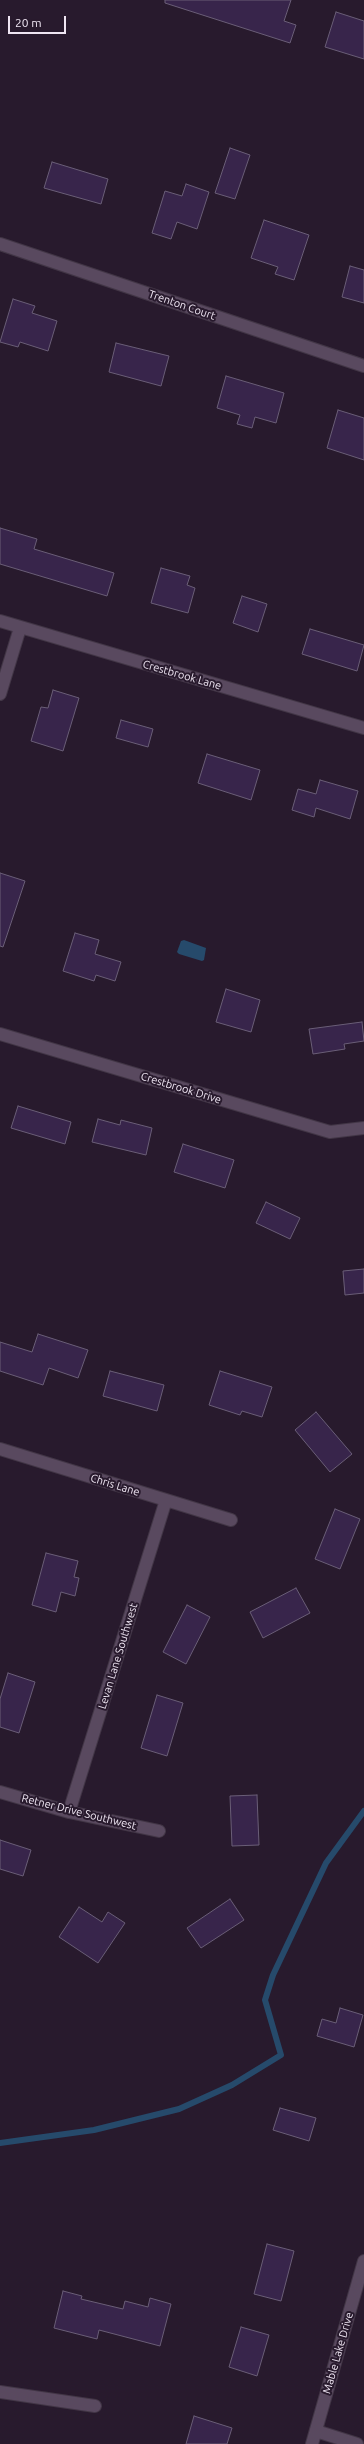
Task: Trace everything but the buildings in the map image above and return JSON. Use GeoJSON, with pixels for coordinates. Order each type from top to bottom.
{"type":"FeatureCollection","features":[{"type":"Feature","properties":{"kind":"street","name":"Trenton Court"},"geometry":{"type":"LineString","coordinates":[[0,244],[364,366]]}},
{"type":"Feature","properties":{"kind":"street","name":"Crestbrook Lane"},"geometry":{"type":"LineString","coordinates":[[0,621],[364,728]]}},
{"type":"Feature","properties":{"kind":"street"},"geometry":{"type":"LineString","coordinates":[[0,694],[20,628]]}},
{"type":"Feature","properties":{"kind":"street","name":"Crestbrook Drive"},"geometry":{"type":"LineString","coordinates":[[0,1034],[330,1132],[364,1128]]}},
{"type":"Feature","properties":{"kind":"street","name":"Chris Lane"},"geometry":{"type":"LineString","coordinates":[[0,1449],[231,1520]]}},
{"type":"Feature","properties":{"kind":"street","name":"Levan Lane Southwest"},"geometry":{"type":"LineString","coordinates":[[69,1812],[166,1500]]}},
{"type":"Feature","properties":{"kind":"street","name":"Retner Drive Southwest"},"geometry":{"type":"LineString","coordinates":[[0,1792],[69,1812],[159,1831]]}},
{"type":"Feature","properties":{"kind":"street","name":"Mable Lake Drive"},"geometry":{"type":"LineString","coordinates":[[312,2444],[364,2261]]}},
{"type":"Feature","properties":{"kind":"street"},"geometry":{"type":"LineString","coordinates":[[0,2392],[95,2406]]}},
{"type":"Feature","properties":{"kind":"street"},"geometry":{"type":"LineString","coordinates":[[316,2431],[357,2444]]}},
{"type":"Feature","properties":{"kind":"water"},"geometry":{"type":"Polygon","coordinates":[[[184,940],[206,948],[204,960],[202,961],[179,954],[177,952],[181,941],[184,940]]]}},
{"type":"Feature","properties":{"kind":"waterway"},"geometry":{"type":"LineString","coordinates":[[0,2143],[94,2130],[179,2109],[232,2085],[281,2055],[265,2000],[273,1975],[326,1863],[364,1811]]}}]}
